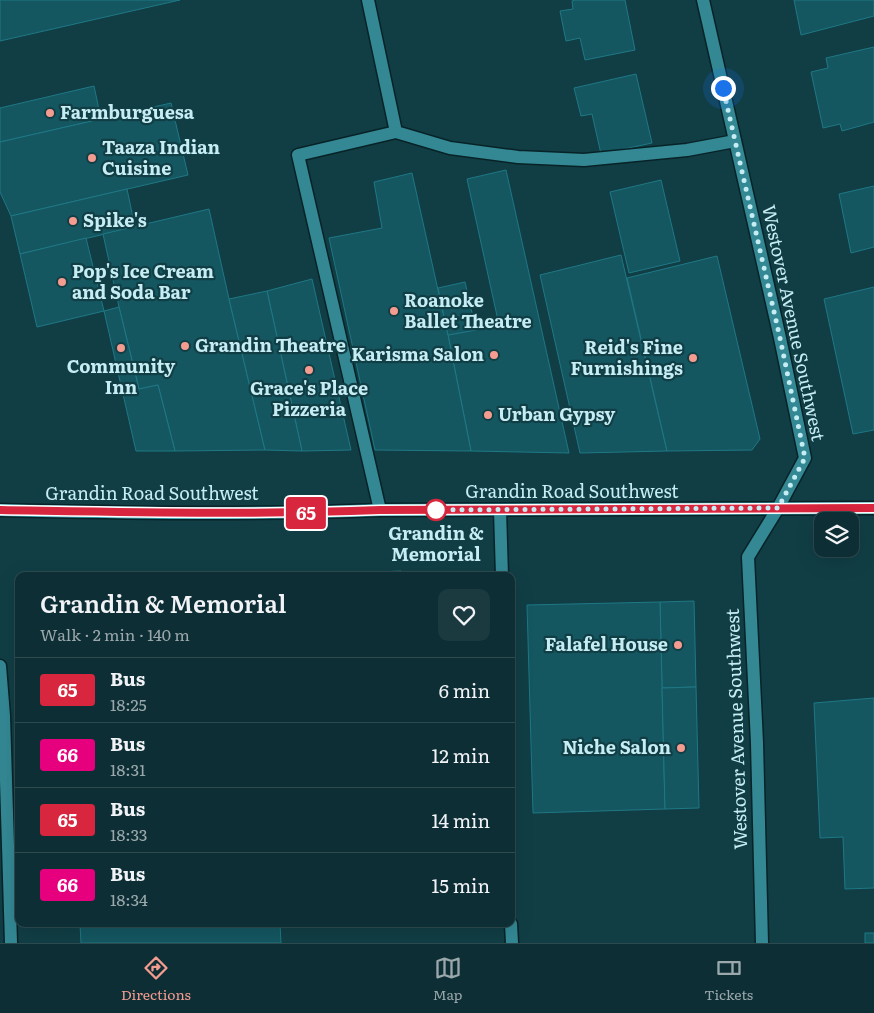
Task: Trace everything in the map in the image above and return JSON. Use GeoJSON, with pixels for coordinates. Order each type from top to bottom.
{"type":"FeatureCollection","features":[{"type":"Feature","properties":{"kind":"main road","name":"Grandin Road Southwest"},"geometry":{"type":"LineString","coordinates":[[0,510],[121,513],[320,513],[380,510],[874,508]]}},
{"type":"Feature","properties":{"kind":"street"},"geometry":{"type":"LineString","coordinates":[[368,0],[396,132]]}},
{"type":"Feature","properties":{"kind":"street","name":"Westover Avenue Southwest"},"geometry":{"type":"LineString","coordinates":[[703,0],[780,338],[805,458],[778,508],[748,557],[757,743],[762,943]]}},
{"type":"Feature","properties":{"kind":"street"},"geometry":{"type":"LineString","coordinates":[[380,510],[298,155],[396,132],[450,148],[518,157],[584,160],[687,150],[735,141]]}},
{"type":"Feature","properties":{"kind":"street"},"geometry":{"type":"LineString","coordinates":[[500,510],[502,572]]}},
{"type":"Feature","properties":{"kind":"street"},"geometry":{"type":"LineString","coordinates":[[0,666],[11,943]]}},
{"type":"Feature","properties":{"kind":"street"},"geometry":{"type":"LineString","coordinates":[[511,927],[512,943]]}},
{"type":"Feature","properties":{"kind":"building"},"geometry":{"type":"Polygon","coordinates":[[[0,0],[180,0],[0,41],[0,0]]]}},
{"type":"Feature","properties":{"kind":"building"},"geometry":{"type":"Polygon","coordinates":[[[625,0],[635,50],[585,60],[580,38],[566,41],[560,11],[573,9],[572,1],[625,0]]]}},
{"type":"Feature","properties":{"kind":"building"},"geometry":{"type":"Polygon","coordinates":[[[794,0],[874,0],[874,16],[801,35],[794,0]]]}},
{"type":"Feature","properties":{"kind":"building"},"geometry":{"type":"Polygon","coordinates":[[[874,47],[874,122],[842,131],[840,124],[823,128],[811,72],[828,68],[826,58],[874,47]]]}},
{"type":"Feature","properties":{"kind":"building"},"geometry":{"type":"Polygon","coordinates":[[[636,74],[652,143],[601,154],[592,114],[581,116],[574,88],[636,74]]]}},
{"type":"Feature","properties":{"kind":"building","name":"Farmburguesa"},"geometry":{"type":"Polygon","coordinates":[[[94,86],[101,119],[0,142],[0,108],[94,86]]]}},
{"type":"Feature","properties":{"kind":"building","name":"Taaza Indian Cuisine"},"geometry":{"type":"Polygon","coordinates":[[[171,103],[188,175],[11,216],[0,192],[0,142],[171,103]]]}},
{"type":"Feature","properties":{"kind":"building"},"geometry":{"type":"Polygon","coordinates":[[[506,170],[569,453],[471,451],[448,335],[499,325],[467,179],[506,170]]]}},
{"type":"Feature","properties":{"kind":"building","name":"Roanoke Ballet Theatre"},"geometry":{"type":"Polygon","coordinates":[[[412,173],[448,335],[471,451],[375,450],[329,238],[382,228],[374,182],[412,173]]]}},
{"type":"Feature","properties":{"kind":"building"},"geometry":{"type":"Polygon","coordinates":[[[661,180],[680,261],[629,273],[610,192],[661,180]]]}},
{"type":"Feature","properties":{"kind":"building"},"geometry":{"type":"Polygon","coordinates":[[[874,186],[874,247],[851,253],[839,194],[874,186]]]}},
{"type":"Feature","properties":{"kind":"building","name":"Spike's"},"geometry":{"type":"Polygon","coordinates":[[[127,189],[135,227],[20,254],[11,216],[127,189]]]}},
{"type":"Feature","properties":{"kind":"building","name":"Grandin Theatre"},"geometry":{"type":"Polygon","coordinates":[[[209,209],[265,450],[175,451],[158,385],[139,389],[119,307],[103,234],[209,209]]]}},
{"type":"Feature","properties":{"kind":"building","name":"Pop's Ice Cream and Soda Bar"},"geometry":{"type":"Polygon","coordinates":[[[86,238],[104,311],[37,327],[20,254],[86,238]]]}},
{"type":"Feature","properties":{"kind":"building"},"geometry":{"type":"Polygon","coordinates":[[[621,255],[667,451],[580,453],[540,275],[621,255]]]}},
{"type":"Feature","properties":{"kind":"building","name":"Reid's Fine Furnishings"},"geometry":{"type":"Polygon","coordinates":[[[717,256],[760,439],[752,450],[667,451],[627,278],[717,256]]]}},
{"type":"Feature","properties":{"kind":"building","name":"Grace's Place Pizzeria"},"geometry":{"type":"Polygon","coordinates":[[[312,279],[351,450],[302,451],[267,291],[312,279]]]}},
{"type":"Feature","properties":{"kind":"building"},"geometry":{"type":"Polygon","coordinates":[[[465,282],[476,330],[448,335],[438,288],[465,282]]]}},
{"type":"Feature","properties":{"kind":"building"},"geometry":{"type":"Polygon","coordinates":[[[874,287],[874,430],[853,434],[824,299],[874,287]]]}},
{"type":"Feature","properties":{"kind":"building"},"geometry":{"type":"Polygon","coordinates":[[[267,291],[302,451],[265,450],[229,299],[267,291]]]}},
{"type":"Feature","properties":{"kind":"building","name":"Community Inn"},"geometry":{"type":"Polygon","coordinates":[[[119,307],[139,389],[158,385],[175,451],[136,451],[104,311],[119,307]]]}},
{"type":"Feature","properties":{"kind":"building","name":"Falafel House"},"geometry":{"type":"Polygon","coordinates":[[[694,601],[696,687],[662,688],[660,602],[694,601]]]}},
{"type":"Feature","properties":{"kind":"building"},"geometry":{"type":"Polygon","coordinates":[[[660,602],[665,809],[533,813],[527,605],[660,602]]]}},
{"type":"Feature","properties":{"kind":"building","name":"Niche Salon"},"geometry":{"type":"Polygon","coordinates":[[[696,687],[699,808],[665,809],[662,688],[696,687]]]}},
{"type":"Feature","properties":{"kind":"building"},"geometry":{"type":"Polygon","coordinates":[[[874,698],[874,888],[845,889],[843,837],[820,838],[814,703],[874,698]]]}},
{"type":"Feature","properties":{"kind":"building"},"geometry":{"type":"Polygon","coordinates":[[[80,927],[280,927],[281,943],[81,943],[80,927]]]}},
{"type":"Feature","properties":{"kind":"building"},"geometry":{"type":"Polygon","coordinates":[[[865,933],[874,933],[874,943],[865,943],[865,933]]]}},
{"type":"Feature","properties":{"kind":"bus line","name":"65"},"geometry":{"type":"LineString","coordinates":[[0,510],[121,513],[320,513],[380,510],[874,508]]}},
{"type":"Feature","properties":{"kind":"place","name":"Farmburguesa"},"geometry":{"type":"Point","coordinates":[50,113]}},
{"type":"Feature","properties":{"kind":"place","name":"Taaza Indian Cuisine"},"geometry":{"type":"Point","coordinates":[92,158]}},
{"type":"Feature","properties":{"kind":"place","name":"Spike's"},"geometry":{"type":"Point","coordinates":[73,221]}},
{"type":"Feature","properties":{"kind":"place","name":"Pop's Ice Cream and Soda Bar"},"geometry":{"type":"Point","coordinates":[62,282]}},
{"type":"Feature","properties":{"kind":"place","name":"Roanoke Ballet Theatre"},"geometry":{"type":"Point","coordinates":[394,311]}},
{"type":"Feature","properties":{"kind":"place","name":"Grandin Theatre"},"geometry":{"type":"Point","coordinates":[185,346]}},
{"type":"Feature","properties":{"kind":"place","name":"Community Inn"},"geometry":{"type":"Point","coordinates":[121,348]}},
{"type":"Feature","properties":{"kind":"place","name":"Karisma Salon"},"geometry":{"type":"Point","coordinates":[494,355]}},
{"type":"Feature","properties":{"kind":"place","name":"Reid's Fine Furnishings"},"geometry":{"type":"Point","coordinates":[693,358]}},
{"type":"Feature","properties":{"kind":"place","name":"Grace's Place Pizzeria"},"geometry":{"type":"Point","coordinates":[309,370]}},
{"type":"Feature","properties":{"kind":"place","name":"Urban Gypsy"},"geometry":{"type":"Point","coordinates":[488,415]}},
{"type":"Feature","properties":{"kind":"place","name":"Grandin & Memorial"},"geometry":{"type":"Point","coordinates":[436,510]}},
{"type":"Feature","properties":{"kind":"place","name":"Falafel House"},"geometry":{"type":"Point","coordinates":[678,645]}},
{"type":"Feature","properties":{"kind":"place","name":"Niche Salon"},"geometry":{"type":"Point","coordinates":[681,748]}},
{"type":"Feature","properties":{"kind":"route"},"geometry":{"type":"LineString","coordinates":[[436,510],[431,510],[778,508],[805,458],[780,338],[723,88]]}}]}
